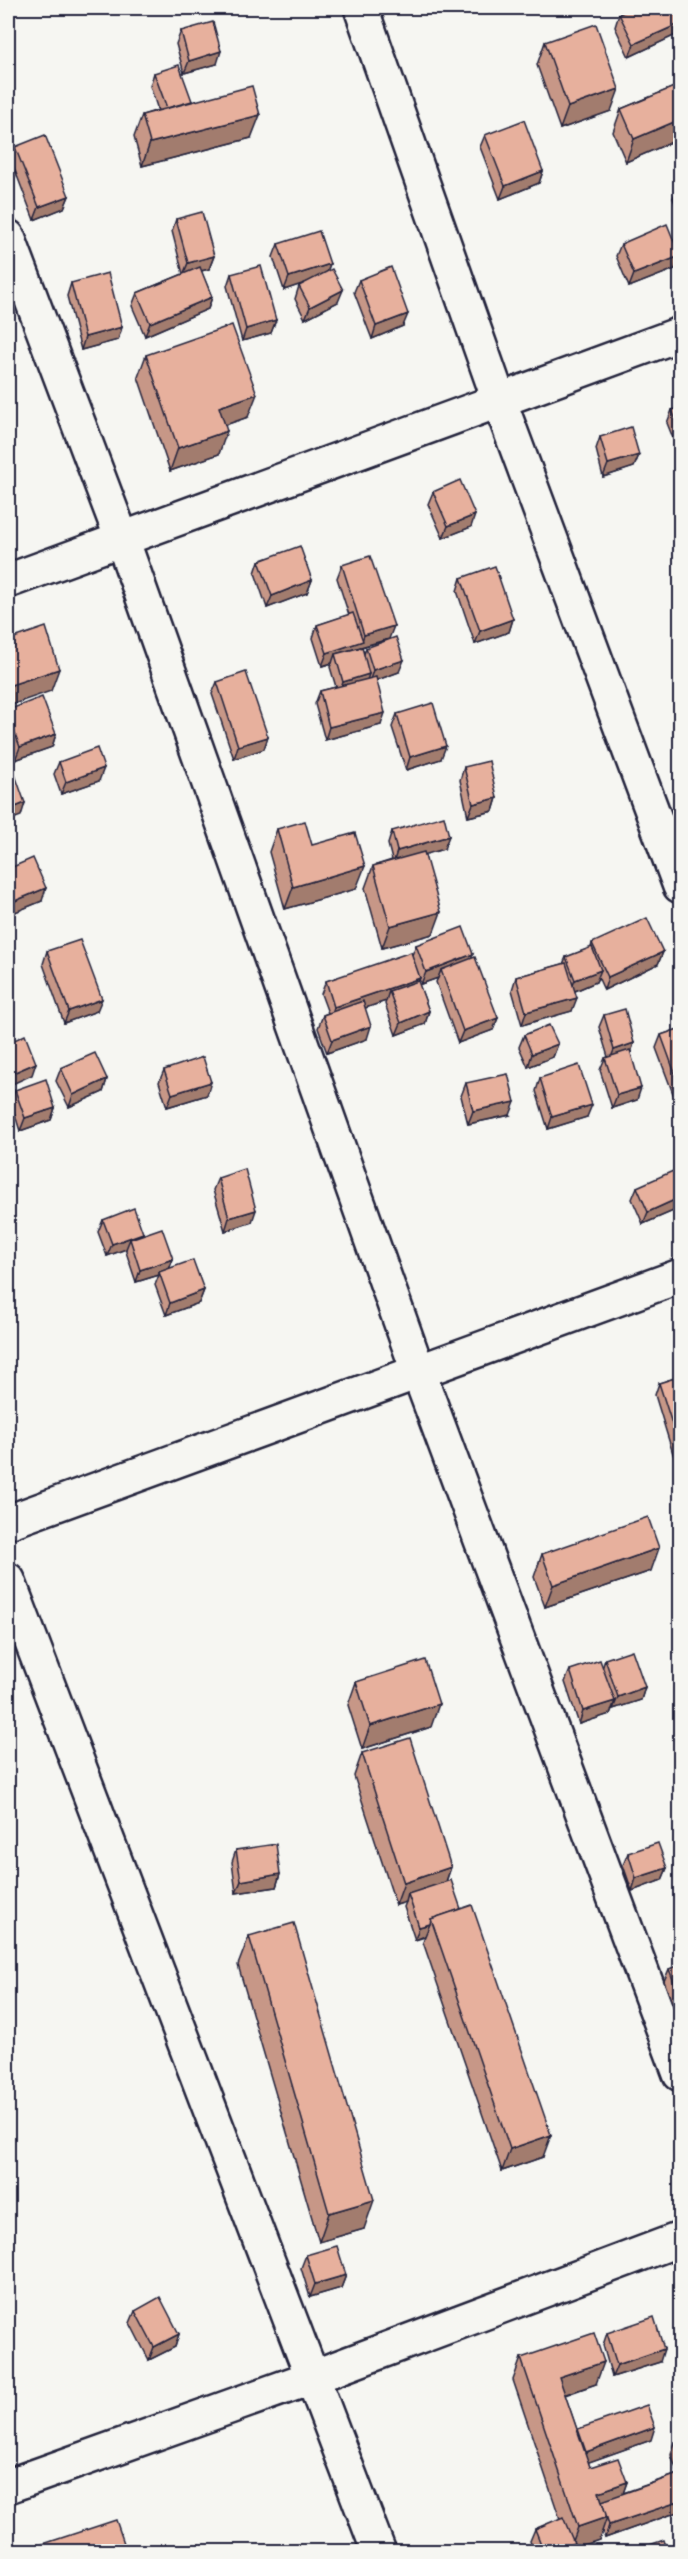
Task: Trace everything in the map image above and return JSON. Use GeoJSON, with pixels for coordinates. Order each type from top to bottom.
{"type":"FeatureCollection","features":[{"type":"Feature","properties":{"kind":"street"},"geometry":{"type":"LineString","coordinates":[[362,8],[499,400],[681,886]]}},
{"type":"Feature","properties":{"kind":"street"},"geometry":{"type":"LineString","coordinates":[[8,237],[122,539],[418,1371],[681,2074]]}},
{"type":"Feature","properties":{"kind":"street"},"geometry":{"type":"LineString","coordinates":[[8,581],[681,334]]}},
{"type":"Feature","properties":{"kind":"street"},"geometry":{"type":"LineString","coordinates":[[8,1522],[681,1276]]}},
{"type":"Feature","properties":{"kind":"street"},"geometry":{"type":"LineString","coordinates":[[8,1580],[379,2552]]}},
{"type":"Feature","properties":{"kind":"street"},"geometry":{"type":"LineString","coordinates":[[8,2486],[313,2377],[681,2239]]}},
{"type":"Feature","properties":{"kind":"building"},"geometry":{"type":"Polygon","coordinates":[[[633,8],[676,8],[681,17],[681,23],[634,44],[619,14],[633,8]]]}},
{"type":"Feature","properties":{"kind":"building"},"geometry":{"type":"Polygon","coordinates":[[[213,22],[221,51],[189,61],[181,31],[213,22]]]}},
{"type":"Feature","properties":{"kind":"building"},"geometry":{"type":"Polygon","coordinates":[[[596,24],[619,89],[568,107],[545,42],[596,24]]]}},
{"type":"Feature","properties":{"kind":"building"},"geometry":{"type":"Polygon","coordinates":[[[179,65],[192,101],[167,108],[154,73],[179,65]]]}},
{"type":"Feature","properties":{"kind":"building"},"geometry":{"type":"Polygon","coordinates":[[[681,84],[681,119],[634,139],[621,109],[681,84]]]}},
{"type":"Feature","properties":{"kind":"building"},"geometry":{"type":"Polygon","coordinates":[[[252,86],[260,115],[150,143],[142,115],[252,86]]]}},
{"type":"Feature","properties":{"kind":"building"},"geometry":{"type":"Polygon","coordinates":[[[524,120],[543,171],[505,186],[485,135],[524,120]]]}},
{"type":"Feature","properties":{"kind":"building"},"geometry":{"type":"Polygon","coordinates":[[[45,135],[69,196],[39,207],[15,147],[45,135]]]}},
{"type":"Feature","properties":{"kind":"building"},"geometry":{"type":"Polygon","coordinates":[[[202,212],[214,256],[188,263],[176,219],[202,212]]]}},
{"type":"Feature","properties":{"kind":"building"},"geometry":{"type":"Polygon","coordinates":[[[667,224],[680,256],[634,274],[621,244],[667,224]]]}},
{"type":"Feature","properties":{"kind":"building"},"geometry":{"type":"Polygon","coordinates":[[[319,231],[330,264],[289,277],[278,244],[319,231]]]}},
{"type":"Feature","properties":{"kind":"building"},"geometry":{"type":"Polygon","coordinates":[[[261,266],[276,320],[246,329],[231,274],[261,266]]]}},
{"type":"Feature","properties":{"kind":"building"},"geometry":{"type":"Polygon","coordinates":[[[200,267],[212,297],[150,323],[137,293],[200,267]]]}},
{"type":"Feature","properties":{"kind":"building"},"geometry":{"type":"Polygon","coordinates":[[[391,267],[408,314],[376,326],[359,280],[391,267]]]}},
{"type":"Feature","properties":{"kind":"building"},"geometry":{"type":"Polygon","coordinates":[[[332,269],[343,290],[310,307],[299,286],[332,269]]]}},
{"type":"Feature","properties":{"kind":"building"},"geometry":{"type":"Polygon","coordinates":[[[108,273],[122,327],[85,337],[71,283],[108,273]]]}},
{"type":"Feature","properties":{"kind":"building"},"geometry":{"type":"Polygon","coordinates":[[[232,325],[257,394],[219,407],[227,431],[178,448],[146,355],[232,325]]]}},
{"type":"Feature","properties":{"kind":"building"},"geometry":{"type":"Polygon","coordinates":[[[681,407],[681,433],[672,410],[681,407]]]}},
{"type":"Feature","properties":{"kind":"building"},"geometry":{"type":"Polygon","coordinates":[[[631,427],[639,455],[608,464],[600,437],[631,427]]]}},
{"type":"Feature","properties":{"kind":"building"},"geometry":{"type":"Polygon","coordinates":[[[460,480],[475,515],[448,526],[433,492],[460,480]]]}},
{"type":"Feature","properties":{"kind":"building"},"geometry":{"type":"Polygon","coordinates":[[[300,546],[312,580],[272,596],[259,561],[300,546]]]}},
{"type":"Feature","properties":{"kind":"building"},"geometry":{"type":"Polygon","coordinates":[[[370,556],[394,626],[364,635],[342,565],[370,556]]]}},
{"type":"Feature","properties":{"kind":"building"},"geometry":{"type":"Polygon","coordinates":[[[495,566],[513,619],[480,631],[461,578],[495,566]]]}},
{"type":"Feature","properties":{"kind":"building"},"geometry":{"type":"Polygon","coordinates":[[[353,613],[363,641],[327,653],[317,625],[353,613]]]}},
{"type":"Feature","properties":{"kind":"building"},"geometry":{"type":"Polygon","coordinates":[[[46,627],[59,669],[8,686],[8,640],[46,627]]]}},
{"type":"Feature","properties":{"kind":"building"},"geometry":{"type":"Polygon","coordinates":[[[396,637],[404,660],[373,670],[366,648],[396,637]]]}},
{"type":"Feature","properties":{"kind":"building"},"geometry":{"type":"Polygon","coordinates":[[[362,647],[369,674],[343,682],[335,654],[362,647]]]}},
{"type":"Feature","properties":{"kind":"building"},"geometry":{"type":"Polygon","coordinates":[[[246,672],[268,737],[238,746],[217,682],[246,672]]]}},
{"type":"Feature","properties":{"kind":"building"},"geometry":{"type":"Polygon","coordinates":[[[376,677],[385,713],[329,727],[320,691],[376,677]]]}},
{"type":"Feature","properties":{"kind":"building"},"geometry":{"type":"Polygon","coordinates":[[[42,697],[56,734],[20,747],[8,710],[42,697]]]}},
{"type":"Feature","properties":{"kind":"building"},"geometry":{"type":"Polygon","coordinates":[[[433,703],[446,746],[410,757],[397,714],[433,703]]]}},
{"type":"Feature","properties":{"kind":"building"},"geometry":{"type":"Polygon","coordinates":[[[97,748],[104,768],[66,782],[59,762],[97,748]]]}},
{"type":"Feature","properties":{"kind":"building"},"geometry":{"type":"Polygon","coordinates":[[[489,761],[497,798],[473,804],[464,767],[489,761]]]}},
{"type":"Feature","properties":{"kind":"building"},"geometry":{"type":"Polygon","coordinates":[[[12,766],[25,803],[8,810],[8,768],[12,766]]]}},
{"type":"Feature","properties":{"kind":"building"},"geometry":{"type":"Polygon","coordinates":[[[444,816],[449,836],[397,851],[392,831],[444,816]]]}},
{"type":"Feature","properties":{"kind":"building"},"geometry":{"type":"Polygon","coordinates":[[[305,821],[312,845],[355,833],[365,866],[293,887],[277,829],[305,821]]]}},
{"type":"Feature","properties":{"kind":"building"},"geometry":{"type":"Polygon","coordinates":[[[424,852],[441,912],[390,926],[373,866],[424,852]]]}},
{"type":"Feature","properties":{"kind":"building"},"geometry":{"type":"Polygon","coordinates":[[[33,858],[46,888],[10,903],[8,869],[33,858]]]}},
{"type":"Feature","properties":{"kind":"building"},"geometry":{"type":"Polygon","coordinates":[[[647,918],[663,952],[608,977],[592,943],[647,918]]]}},
{"type":"Feature","properties":{"kind":"building"},"geometry":{"type":"Polygon","coordinates":[[[463,927],[473,954],[426,972],[416,945],[463,927]]]}},
{"type":"Feature","properties":{"kind":"building"},"geometry":{"type":"Polygon","coordinates":[[[80,940],[102,999],[69,1011],[47,951],[80,940]]]}},
{"type":"Feature","properties":{"kind":"building"},"geometry":{"type":"Polygon","coordinates":[[[592,947],[601,970],[575,980],[566,957],[592,947]]]}},
{"type":"Feature","properties":{"kind":"building"},"geometry":{"type":"Polygon","coordinates":[[[411,952],[420,978],[334,1007],[326,981],[411,952]]]}},
{"type":"Feature","properties":{"kind":"building"},"geometry":{"type":"Polygon","coordinates":[[[475,957],[498,1018],[463,1031],[441,970],[475,957]]]}},
{"type":"Feature","properties":{"kind":"building"},"geometry":{"type":"Polygon","coordinates":[[[566,963],[577,998],[526,1012],[516,977],[566,963]]]}},
{"type":"Feature","properties":{"kind":"building"},"geometry":{"type":"Polygon","coordinates":[[[418,981],[429,1011],[401,1023],[389,991],[418,981]]]}},
{"type":"Feature","properties":{"kind":"building"},"geometry":{"type":"Polygon","coordinates":[[[363,1001],[371,1026],[332,1040],[323,1015],[363,1001]]]}},
{"type":"Feature","properties":{"kind":"building"},"geometry":{"type":"Polygon","coordinates":[[[625,1009],[634,1043],[614,1050],[604,1015],[625,1009]]]}},
{"type":"Feature","properties":{"kind":"building"},"geometry":{"type":"Polygon","coordinates":[[[549,1025],[558,1044],[532,1054],[524,1035],[549,1025]]]}},
{"type":"Feature","properties":{"kind":"building"},"geometry":{"type":"Polygon","coordinates":[[[681,1028],[681,1090],[661,1035],[681,1028]]]}},
{"type":"Feature","properties":{"kind":"building"},"geometry":{"type":"Polygon","coordinates":[[[25,1035],[36,1063],[8,1075],[8,1043],[25,1035]]]}},
{"type":"Feature","properties":{"kind":"building"},"geometry":{"type":"Polygon","coordinates":[[[630,1050],[641,1088],[617,1095],[605,1058],[630,1050]]]}},
{"type":"Feature","properties":{"kind":"building"},"geometry":{"type":"Polygon","coordinates":[[[95,1053],[107,1079],[73,1095],[61,1068],[95,1053]]]}},
{"type":"Feature","properties":{"kind":"building"},"geometry":{"type":"Polygon","coordinates":[[[203,1057],[211,1082],[172,1094],[164,1070],[203,1057]]]}},
{"type":"Feature","properties":{"kind":"building"},"geometry":{"type":"Polygon","coordinates":[[[579,1065],[592,1105],[552,1117],[540,1078],[579,1065]]]}},
{"type":"Feature","properties":{"kind":"building"},"geometry":{"type":"Polygon","coordinates":[[[508,1074],[515,1102],[473,1111],[466,1083],[508,1074]]]}},
{"type":"Feature","properties":{"kind":"building"},"geometry":{"type":"Polygon","coordinates":[[[46,1079],[55,1108],[25,1118],[15,1090],[46,1079]]]}},
{"type":"Feature","properties":{"kind":"building"},"geometry":{"type":"Polygon","coordinates":[[[245,1169],[256,1210],[229,1218],[218,1178],[245,1169]]]}},
{"type":"Feature","properties":{"kind":"building"},"geometry":{"type":"Polygon","coordinates":[[[673,1171],[681,1190],[681,1197],[648,1212],[637,1187],[673,1171]]]}},
{"type":"Feature","properties":{"kind":"building"},"geometry":{"type":"Polygon","coordinates":[[[134,1208],[143,1233],[112,1244],[103,1220],[134,1208]]]}},
{"type":"Feature","properties":{"kind":"building"},"geometry":{"type":"Polygon","coordinates":[[[162,1228],[173,1259],[140,1270],[130,1239],[162,1228]]]}},
{"type":"Feature","properties":{"kind":"building"},"geometry":{"type":"Polygon","coordinates":[[[193,1260],[204,1290],[170,1303],[159,1272],[193,1260]]]}},
{"type":"Feature","properties":{"kind":"building"},"geometry":{"type":"Polygon","coordinates":[[[681,1376],[681,1452],[659,1383],[681,1376]]]}},
{"type":"Feature","properties":{"kind":"building"},"geometry":{"type":"Polygon","coordinates":[[[648,1517],[659,1548],[553,1585],[542,1554],[648,1517]]]}},
{"type":"Feature","properties":{"kind":"building"},"geometry":{"type":"Polygon","coordinates":[[[632,1650],[645,1687],[618,1697],[605,1659],[632,1650]]]}},
{"type":"Feature","properties":{"kind":"building"},"geometry":{"type":"Polygon","coordinates":[[[425,1660],[439,1704],[370,1726],[356,1682],[425,1660]]]}},
{"type":"Feature","properties":{"kind":"building"},"geometry":{"type":"Polygon","coordinates":[[[600,1660],[615,1701],[583,1711],[570,1670],[600,1660]]]}},
{"type":"Feature","properties":{"kind":"building"},"geometry":{"type":"Polygon","coordinates":[[[410,1738],[451,1867],[404,1883],[362,1753],[410,1738]]]}},
{"type":"Feature","properties":{"kind":"building"},"geometry":{"type":"Polygon","coordinates":[[[658,1843],[667,1868],[636,1878],[628,1853],[658,1843]]]}},
{"type":"Feature","properties":{"kind":"building"},"geometry":{"type":"Polygon","coordinates":[[[276,1844],[280,1874],[241,1881],[236,1850],[276,1844]]]}},
{"type":"Feature","properties":{"kind":"building"},"geometry":{"type":"Polygon","coordinates":[[[451,1880],[461,1909],[431,1919],[430,1924],[419,1927],[408,1894],[451,1880]]]}},
{"type":"Feature","properties":{"kind":"building"},"geometry":{"type":"Polygon","coordinates":[[[472,1905],[551,2135],[510,2149],[431,1919],[472,1905]]]}},
{"type":"Feature","properties":{"kind":"building"},"geometry":{"type":"Polygon","coordinates":[[[294,1923],[374,2200],[329,2213],[249,1936],[294,1923]]]}},
{"type":"Feature","properties":{"kind":"building"},"geometry":{"type":"Polygon","coordinates":[[[681,1965],[681,2001],[669,1969],[681,1965]]]}},
{"type":"Feature","properties":{"kind":"building"},"geometry":{"type":"Polygon","coordinates":[[[337,2246],[346,2275],[315,2284],[306,2255],[337,2246]]]}},
{"type":"Feature","properties":{"kind":"building"},"geometry":{"type":"Polygon","coordinates":[[[160,2297],[179,2334],[154,2347],[135,2311],[160,2297]]]}},
{"type":"Feature","properties":{"kind":"building"},"geometry":{"type":"Polygon","coordinates":[[[654,2317],[664,2349],[617,2365],[607,2333],[654,2317]]]}},
{"type":"Feature","properties":{"kind":"building"},"geometry":{"type":"Polygon","coordinates":[[[594,2333],[604,2362],[559,2377],[590,2467],[618,2458],[627,2482],[599,2492],[607,2517],[578,2527],[521,2358],[594,2333]]]}},
{"type":"Feature","properties":{"kind":"building"},"geometry":{"type":"Polygon","coordinates":[[[647,2405],[655,2427],[586,2452],[578,2429],[647,2405]]]}},
{"type":"Feature","properties":{"kind":"building"},"geometry":{"type":"Polygon","coordinates":[[[681,2441],[681,2457],[675,2442],[681,2441]]]}},
{"type":"Feature","properties":{"kind":"building"},"geometry":{"type":"Polygon","coordinates":[[[681,2473],[681,2501],[609,2525],[602,2501],[681,2473]]]}},
{"type":"Feature","properties":{"kind":"building"},"geometry":{"type":"Polygon","coordinates":[[[563,2517],[574,2543],[552,2552],[544,2552],[535,2529],[563,2517]]]}},
{"type":"Feature","properties":{"kind":"building"},"geometry":{"type":"Polygon","coordinates":[[[116,2520],[126,2549],[118,2552],[42,2552],[40,2545],[116,2520]]]}},
{"type":"Feature","properties":{"kind":"building"},"geometry":{"type":"Polygon","coordinates":[[[664,2540],[668,2552],[629,2552],[664,2540]]]}}]}
